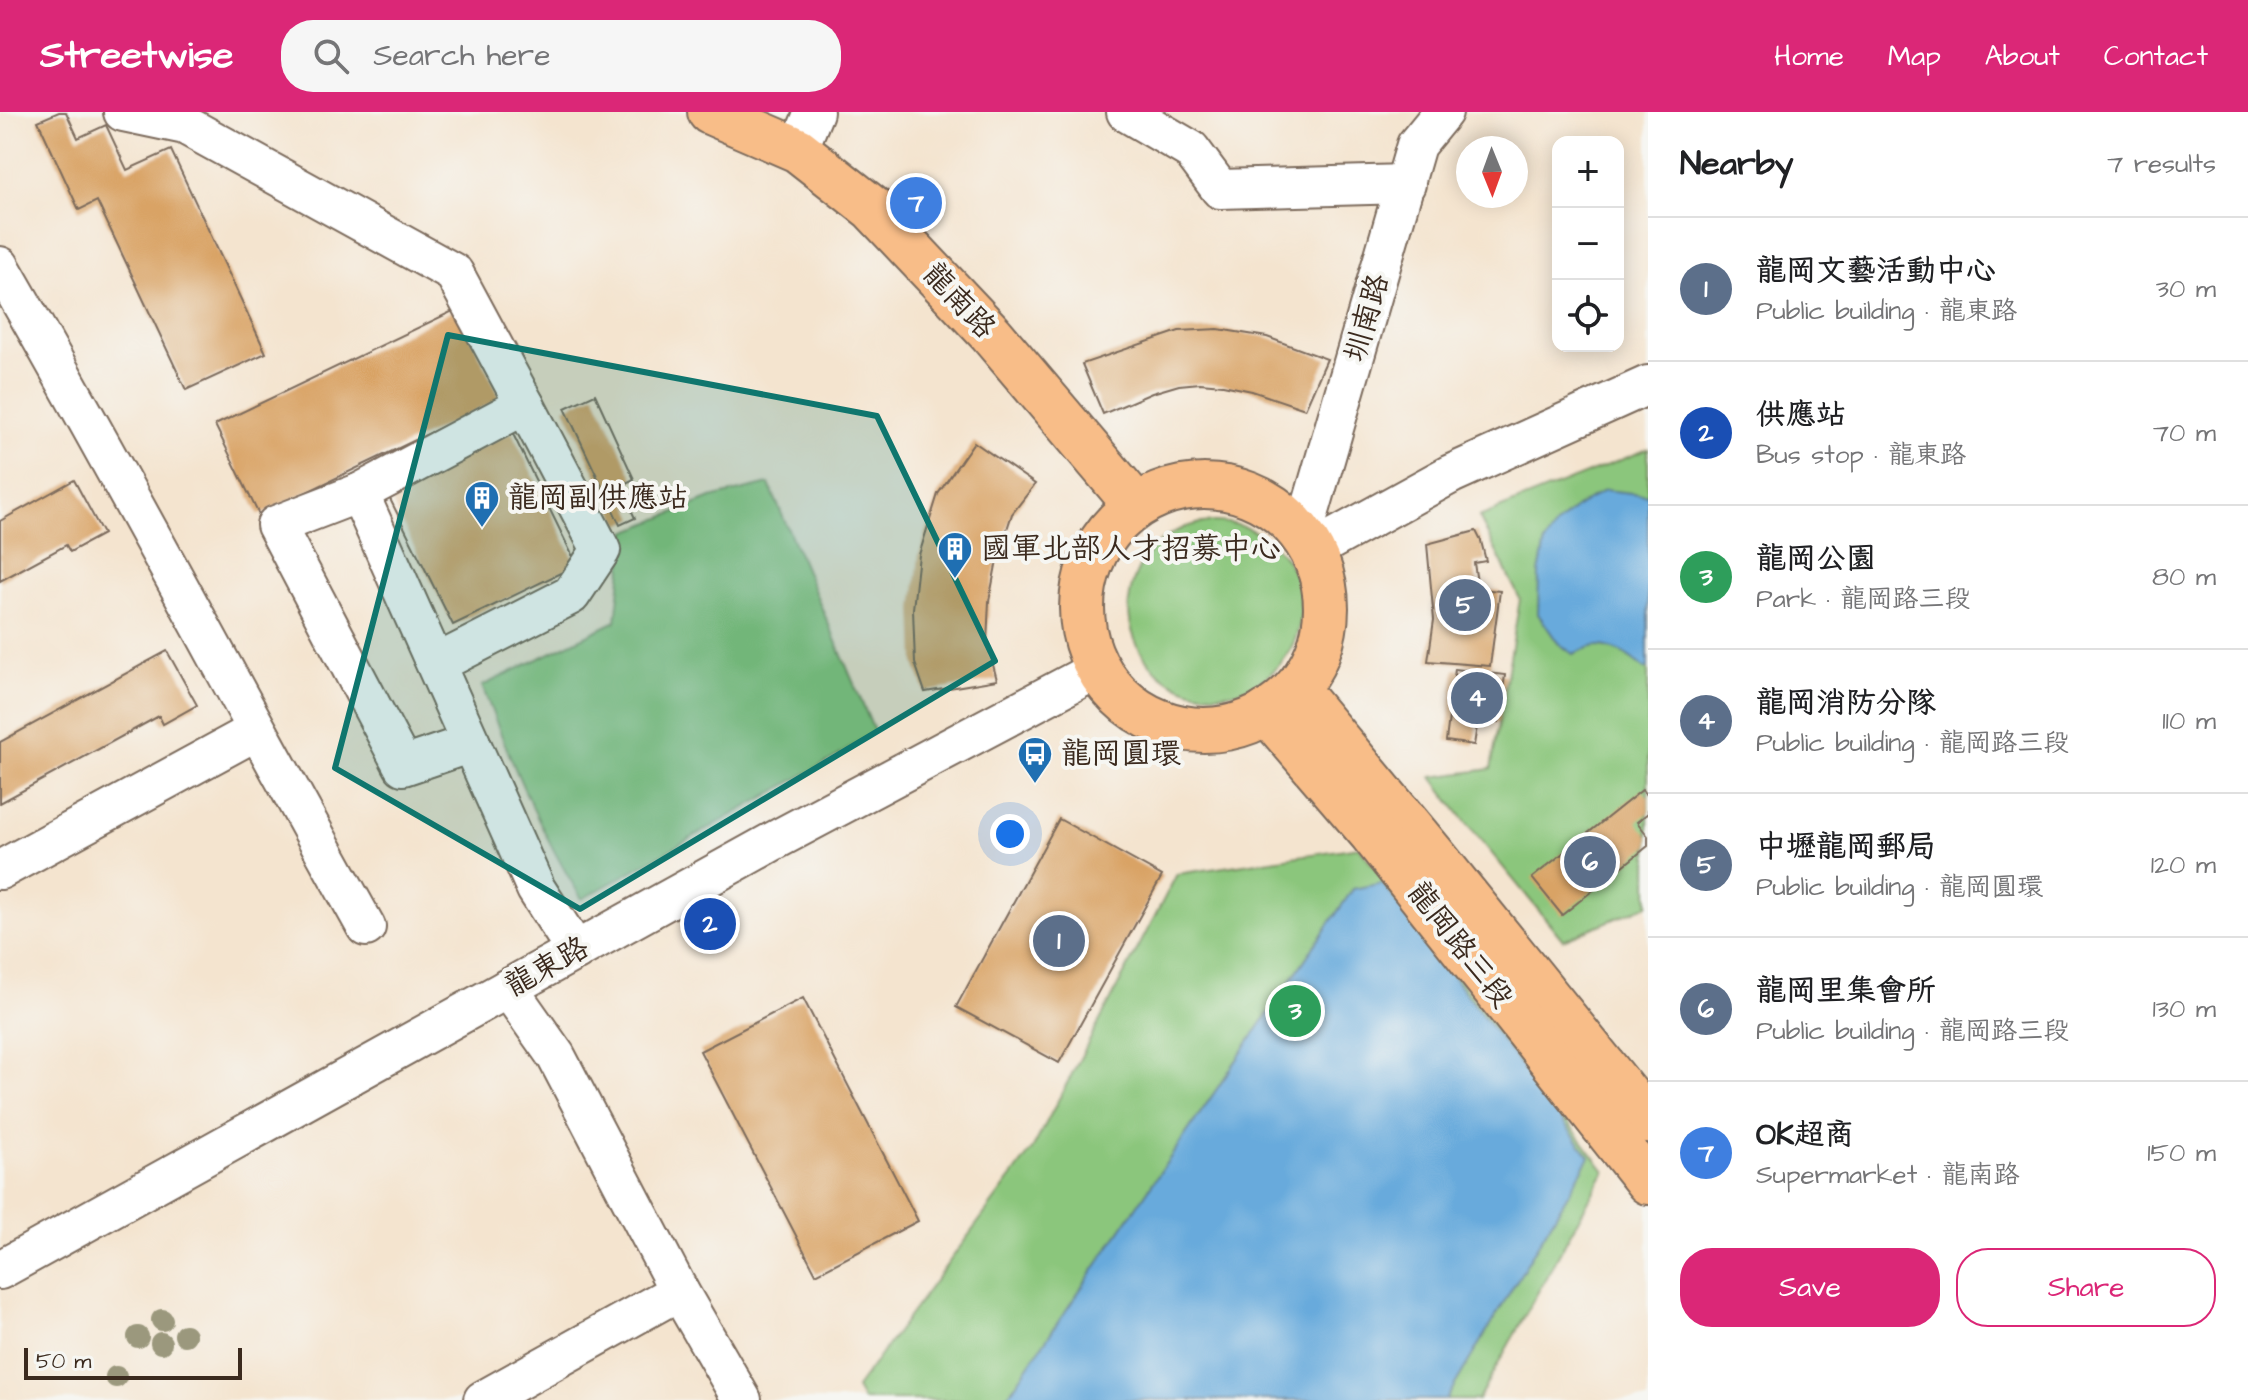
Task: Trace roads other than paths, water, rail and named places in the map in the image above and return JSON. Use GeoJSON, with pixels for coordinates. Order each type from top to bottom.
{"type":"FeatureCollection","features":[{"type":"Feature","properties":{"kind":"main road","name":"龍南路"},"geometry":{"type":"LineString","coordinates":[[710,112],[806,131],[872,208],[991,334],[1135,504]]}},
{"type":"Feature","properties":{"kind":"main road"},"geometry":{"type":"LineString","coordinates":[[1200,484],[1239,491],[1270,501],[1308,542],[1324,581],[1322,647],[1310,673],[1281,701],[1232,729],[1195,732],[1147,717],[1119,695],[1096,670],[1083,631],[1082,597],[1089,563],[1107,536],[1135,504],[1165,491],[1200,484]]}},
{"type":"Feature","properties":{"kind":"main road","name":"龍岡路三段"},"geometry":{"type":"LineString","coordinates":[[1281,701],[1435,857],[1648,1121]]}},
{"type":"Feature","properties":{"kind":"main road","name":"龍岡路三段"},"geometry":{"type":"LineString","coordinates":[[1281,701],[1372,834],[1648,1182]]}},
{"type":"Feature","properties":{"kind":"street"},"geometry":{"type":"LineString","coordinates":[[123,112],[185,125],[454,273],[601,550],[571,595],[436,664]]}},
{"type":"Feature","properties":{"kind":"street"},"geometry":{"type":"LineString","coordinates":[[1126,112],[1191,150],[1220,189],[1406,184]]}},
{"type":"Feature","properties":{"kind":"street","name":"圳南路"},"geometry":{"type":"LineString","coordinates":[[1308,542],[1416,145],[1443,112]]}},
{"type":"Feature","properties":{"kind":"street"},"geometry":{"type":"LineString","coordinates":[[0,266],[366,927]]}},
{"type":"Feature","properties":{"kind":"street"},"geometry":{"type":"LineString","coordinates":[[1308,542],[1648,385]]}},
{"type":"Feature","properties":{"kind":"street"},"geometry":{"type":"LineString","coordinates":[[471,743],[403,766],[276,525],[359,493],[525,405]]}},
{"type":"Feature","properties":{"kind":"street"},"geometry":{"type":"LineString","coordinates":[[359,493],[536,889],[576,951]]}},
{"type":"Feature","properties":{"kind":"street","name":"龍東路"},"geometry":{"type":"LineString","coordinates":[[0,1270],[770,843],[1096,670]]}},
{"type":"Feature","properties":{"kind":"street"},"geometry":{"type":"LineString","coordinates":[[0,870],[256,731]]}},
{"type":"Feature","properties":{"kind":"street"},"geometry":{"type":"LineString","coordinates":[[508,988],[556,1056],[679,1291],[742,1400]]}},
{"type":"Feature","properties":{"kind":"street"},"geometry":{"type":"LineString","coordinates":[[483,1400],[679,1291]]}},
{"type":"Feature","properties":{"kind":"water"},"geometry":{"type":"Polygon","coordinates":[[[1605,490],[1648,495],[1648,668],[1645,669],[1611,648],[1598,646],[1573,654],[1558,643],[1538,614],[1539,573],[1545,542],[1558,523],[1578,506],[1605,490]]]}},
{"type":"Feature","properties":{"kind":"water"},"geometry":{"type":"Polygon","coordinates":[[[1382,883],[1590,1157],[1446,1400],[1005,1400],[1353,889],[1382,883]]]}},
{"type":"Feature","properties":{"kind":"place","name":"OK超商"},"geometry":{"type":"Point","coordinates":[916,203]}},
{"type":"Feature","properties":{"kind":"place","name":"龍岡副供應站"},"geometry":{"type":"Point","coordinates":[482,529]}},
{"type":"Feature","properties":{"kind":"place","name":"國軍北部人才招募中心"},"geometry":{"type":"Point","coordinates":[955,580]}},
{"type":"Feature","properties":{"kind":"place","name":"中壢龍岡郵局"},"geometry":{"type":"Point","coordinates":[1465,605]}},
{"type":"Feature","properties":{"kind":"place","name":"龍岡消防分隊"},"geometry":{"type":"Point","coordinates":[1477,698]}},
{"type":"Feature","properties":{"kind":"place","name":"龍岡圓環"},"geometry":{"type":"Point","coordinates":[1035,785]}},
{"type":"Feature","properties":{"kind":"place","name":"龍岡里集會所"},"geometry":{"type":"Point","coordinates":[1590,862]}},
{"type":"Feature","properties":{"kind":"place","name":"供應站"},"geometry":{"type":"Point","coordinates":[710,924]}},
{"type":"Feature","properties":{"kind":"place","name":"龍岡文藝活動中心"},"geometry":{"type":"Point","coordinates":[1059,941]}},
{"type":"Feature","properties":{"kind":"place","name":"龍岡公園"},"geometry":{"type":"Point","coordinates":[1295,1011]}}]}
